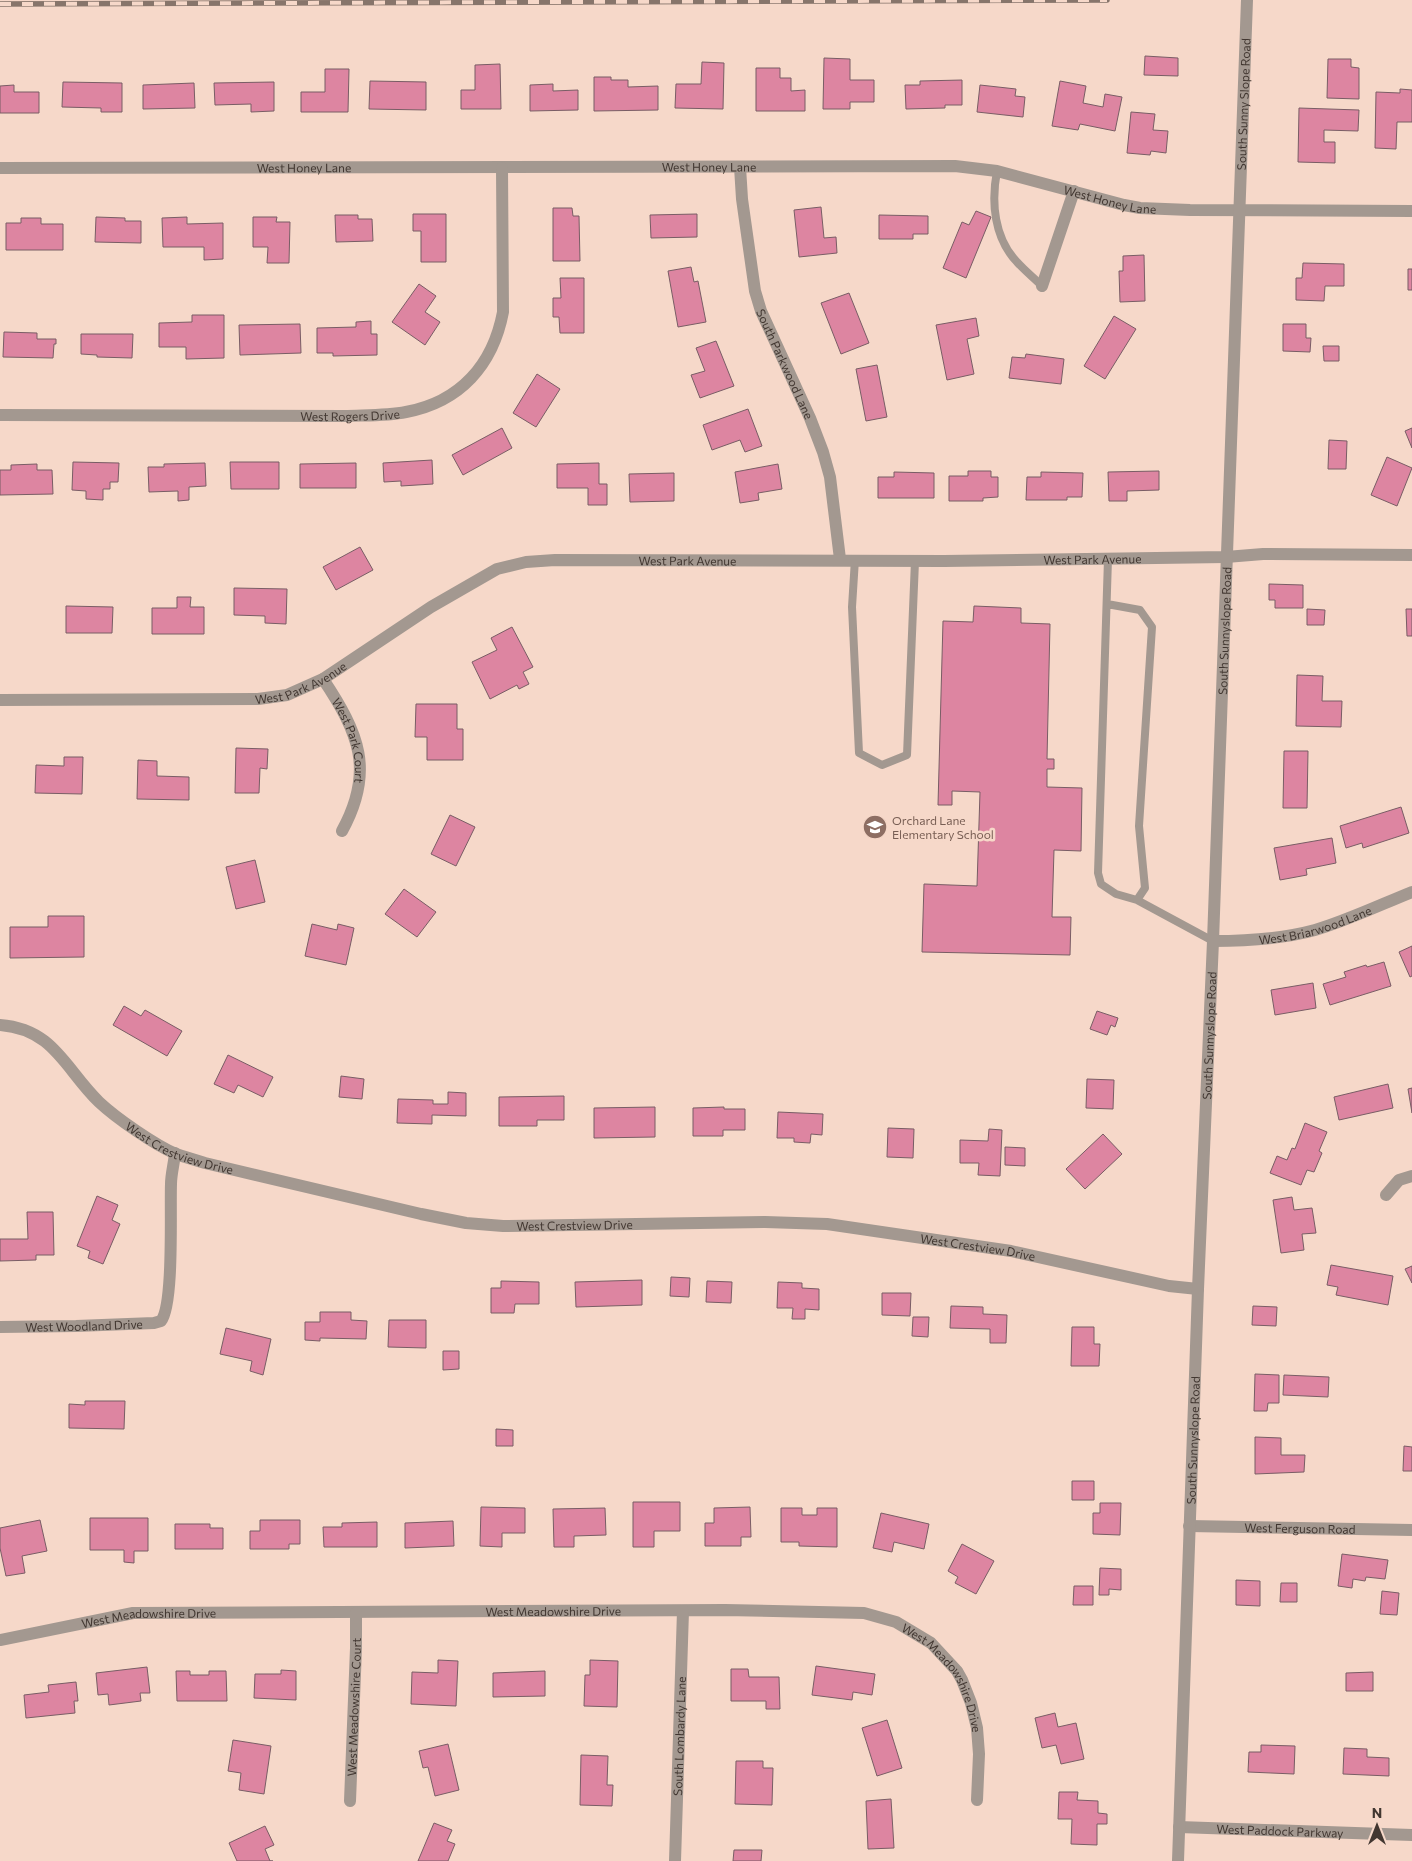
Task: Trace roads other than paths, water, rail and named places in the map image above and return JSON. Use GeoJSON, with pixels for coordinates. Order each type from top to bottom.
{"type":"FeatureCollection","features":[{"type":"Feature","properties":{"kind":"street","name":"South Sunny Slope Road"},"geometry":{"type":"LineString","coordinates":[[1239,210],[1246,0]]}},
{"type":"Feature","properties":{"kind":"street","name":"West Honey Lane"},"geometry":{"type":"LineString","coordinates":[[0,168],[955,166],[997,171],[1124,206],[1140,208],[1412,211]]}},
{"type":"Feature","properties":{"kind":"street","name":"South Parkwood Lane"},"geometry":{"type":"LineString","coordinates":[[740,167],[742,199],[755,291],[761,311],[810,418],[823,452],[830,477],[840,559]]}},
{"type":"Feature","properties":{"kind":"street","name":"West Rogers Drive"},"geometry":{"type":"LineString","coordinates":[[0,415],[344,416],[401,413],[439,403],[469,381],[483,365],[500,329],[503,312],[502,168]]}},
{"type":"Feature","properties":{"kind":"street"},"geometry":{"type":"LineString","coordinates":[[1042,286],[1074,191]]}},
{"type":"Feature","properties":{"kind":"street","name":"South Sunnyslope Road"},"geometry":{"type":"LineString","coordinates":[[1178,1861],[1239,210]]}},
{"type":"Feature","properties":{"kind":"street","name":"West Park Avenue"},"geometry":{"type":"LineString","coordinates":[[0,700],[258,700],[287,695],[323,679],[478,579],[497,569],[526,562],[555,560],[1108,559],[1226,557],[1263,554],[1412,555]]}},
{"type":"Feature","properties":{"kind":"street","name":"West Park Court"},"geometry":{"type":"LineString","coordinates":[[323,679],[340,705],[351,727],[360,756],[361,774],[358,796],[342,832]]}},
{"type":"Feature","properties":{"kind":"street","name":"West Briarwood Lane"},"geometry":{"type":"LineString","coordinates":[[1213,941],[1252,941],[1318,929],[1412,892]]}},
{"type":"Feature","properties":{"kind":"street","name":"West Crestview Drive"},"geometry":{"type":"LineString","coordinates":[[0,1025],[30,1031],[44,1040],[100,1102],[156,1143],[175,1153],[214,1165],[466,1223],[503,1226],[765,1222],[827,1224],[1011,1251],[1169,1286],[1198,1289]]}},
{"type":"Feature","properties":{"kind":"street","name":"West Woodland Drive"},"geometry":{"type":"LineString","coordinates":[[0,1327],[76,1326],[154,1323],[162,1321],[165,1317],[169,1290],[171,1182],[175,1153]]}},
{"type":"Feature","properties":{"kind":"street"},"geometry":{"type":"LineString","coordinates":[[1386,1196],[1399,1180],[1412,1176]]}},
{"type":"Feature","properties":{"kind":"street","name":"West Ferguson Road"},"geometry":{"type":"LineString","coordinates":[[1189,1526],[1412,1530]]}},
{"type":"Feature","properties":{"kind":"street","name":"West Meadowshire Drive"},"geometry":{"type":"LineString","coordinates":[[0,1640],[134,1614],[683,1611],[864,1613],[896,1622],[917,1633],[931,1643],[956,1671],[972,1703],[979,1754],[977,1800]]}},
{"type":"Feature","properties":{"kind":"street","name":"South Lombardy Lane"},"geometry":{"type":"LineString","coordinates":[[675,1861],[683,1611]]}},
{"type":"Feature","properties":{"kind":"street","name":"West Meadowshire Court"},"geometry":{"type":"LineString","coordinates":[[350,1801],[356,1613]]}},
{"type":"Feature","properties":{"kind":"street","name":"West Paddock Parkway"},"geometry":{"type":"LineString","coordinates":[[1179,1827],[1412,1835]]}},
{"type":"Feature","properties":{"kind":"lane"},"geometry":{"type":"LineString","coordinates":[[997,171],[994,190],[995,217],[1003,242],[1016,261],[1042,286]]}},
{"type":"Feature","properties":{"kind":"lane"},"geometry":{"type":"LineString","coordinates":[[854,559],[852,607],[859,753],[882,766],[907,755],[915,560]]}},
{"type":"Feature","properties":{"kind":"lane"},"geometry":{"type":"LineString","coordinates":[[1108,559],[1111,605],[1098,873],[1101,884],[1116,894],[1137,900],[1213,941]]}},
{"type":"Feature","properties":{"kind":"lane"},"geometry":{"type":"LineString","coordinates":[[1111,605],[1140,610],[1152,627],[1139,826],[1145,888],[1137,900]]}},
{"type":"Feature","properties":{"kind":"railway"},"geometry":{"type":"LineString","coordinates":[[0,4],[1107,0]]}},
{"type":"Feature","properties":{"kind":"place","name":"Orchard Lane Elementary School"},"geometry":{"type":"Point","coordinates":[875,827]}}]}
